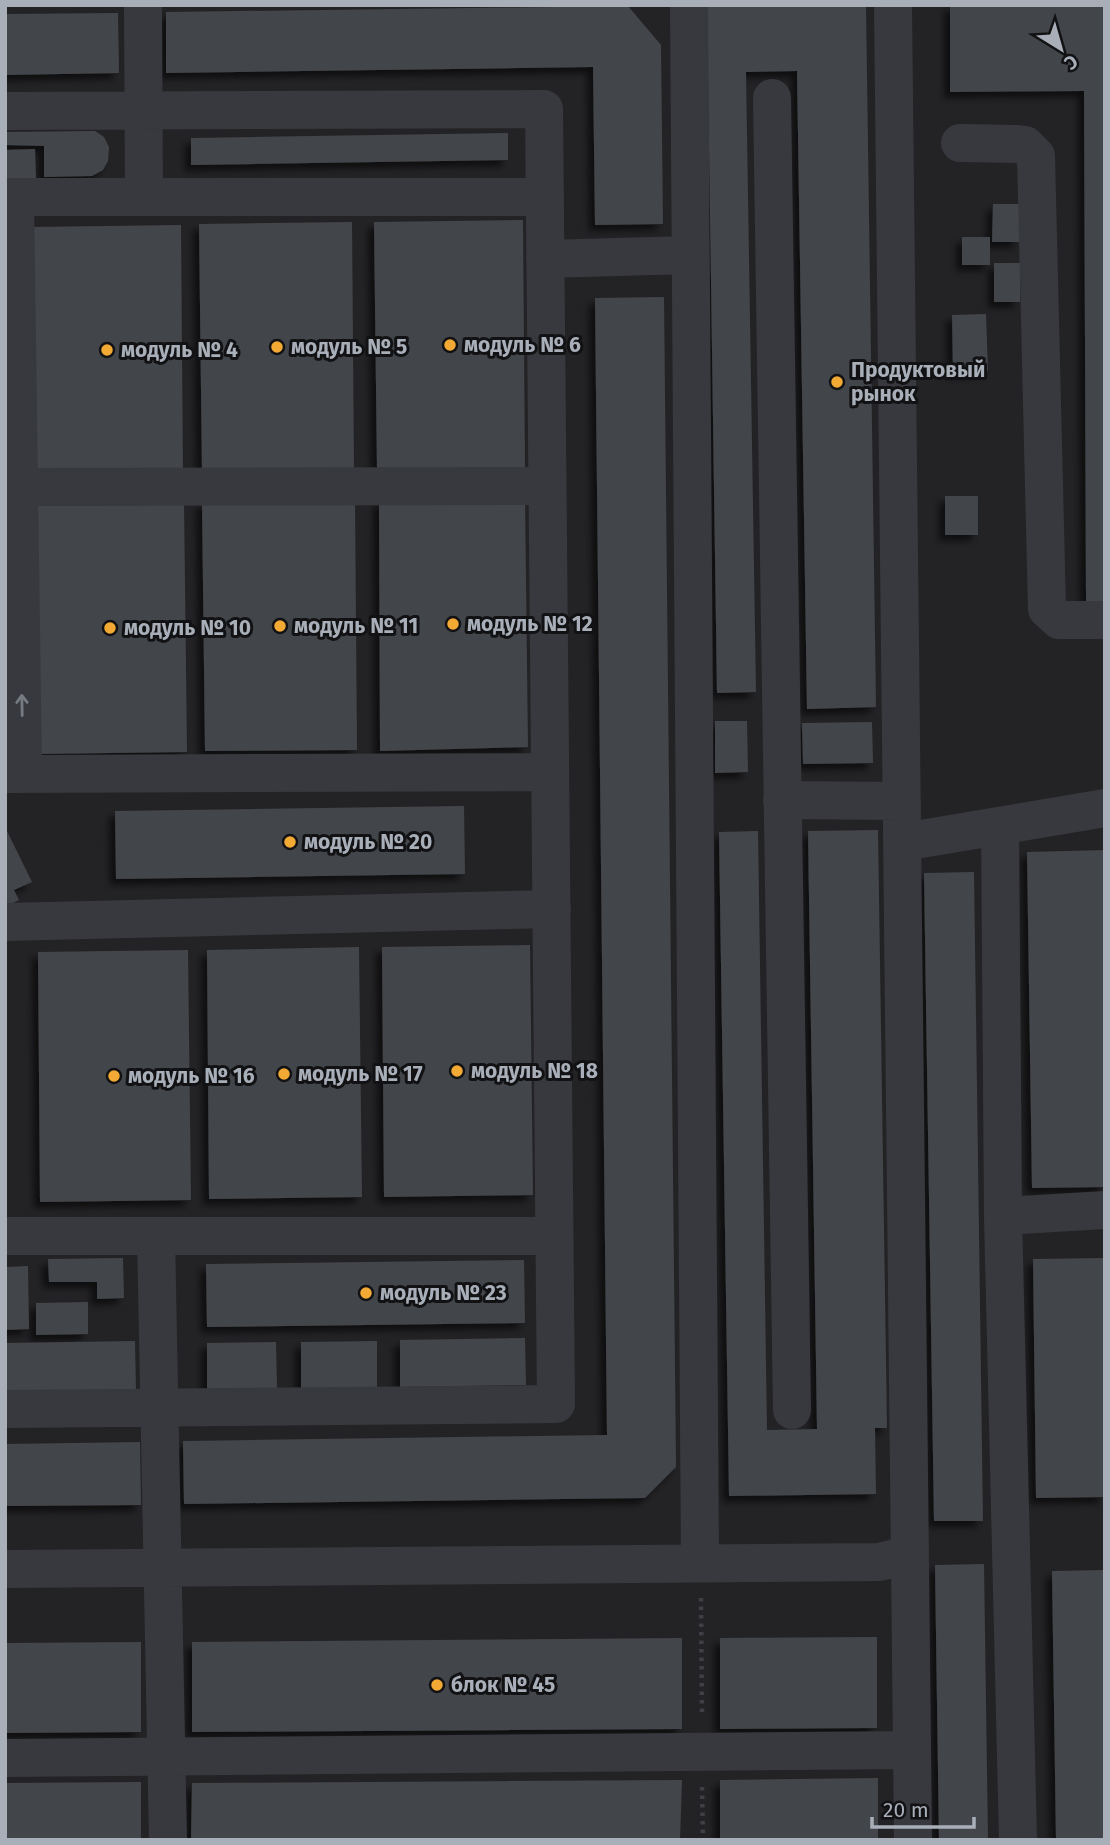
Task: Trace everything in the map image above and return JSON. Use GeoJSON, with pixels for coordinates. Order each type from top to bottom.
{"type":"FeatureCollection","features":[{"type":"Feature","properties":{"kind":"lane"},"geometry":{"type":"LineString","coordinates":[[144,5],[144,197]]}},
{"type":"Feature","properties":{"kind":"lane"},"geometry":{"type":"LineString","coordinates":[[689,5],[700,1562]]}},
{"type":"Feature","properties":{"kind":"lane"},"geometry":{"type":"LineString","coordinates":[[893,5],[913,1840]]}},
{"type":"Feature","properties":{"kind":"lane"},"geometry":{"type":"LineString","coordinates":[[772,98],[792,1410]]}},
{"type":"Feature","properties":{"kind":"lane"},"geometry":{"type":"LineString","coordinates":[[5,111],[544,109],[556,1404],[5,1409]]}},
{"type":"Feature","properties":{"kind":"lane"},"geometry":{"type":"LineString","coordinates":[[960,143],[1025,145],[1036,156],[1047,609],[1059,620],[1105,620]]}},
{"type":"Feature","properties":{"kind":"lane"},"geometry":{"type":"LineString","coordinates":[[545,197],[10,197],[12,487],[14,774],[549,772]]}},
{"type":"Feature","properties":{"kind":"lane"},"geometry":{"type":"LineString","coordinates":[[545,259],[691,255]]}},
{"type":"Feature","properties":{"kind":"lane"},"geometry":{"type":"LineString","coordinates":[[12,487],[546,485]]}},
{"type":"Feature","properties":{"kind":"lane"},"geometry":{"type":"LineString","coordinates":[[782,800],[902,801]]}},
{"type":"Feature","properties":{"kind":"lane"},"geometry":{"type":"LineString","coordinates":[[903,842],[1105,808]]}},
{"type":"Feature","properties":{"kind":"lane"},"geometry":{"type":"LineString","coordinates":[[1000,826],[1003,1216],[1018,1840]]}},
{"type":"Feature","properties":{"kind":"lane"},"geometry":{"type":"LineString","coordinates":[[5,922],[552,909]]}},
{"type":"Feature","properties":{"kind":"lane"},"geometry":{"type":"LineString","coordinates":[[1003,1216],[1105,1210]]}},
{"type":"Feature","properties":{"kind":"lane"},"geometry":{"type":"LineString","coordinates":[[5,1236],[554,1236]]}},
{"type":"Feature","properties":{"kind":"lane"},"geometry":{"type":"LineString","coordinates":[[156,1236],[161,1409],[161,1566],[169,1840]]}},
{"type":"Feature","properties":{"kind":"lane"},"geometry":{"type":"LineString","coordinates":[[5,1569],[879,1562],[908,1555]]}},
{"type":"Feature","properties":{"kind":"lane"},"geometry":{"type":"LineString","coordinates":[[5,1758],[910,1750]]}},
{"type":"Feature","properties":{"kind":"path"},"geometry":{"type":"LineString","coordinates":[[700,1562],[703,1840]]}},
{"type":"Feature","properties":{"kind":"shaded area"},"geometry":{"type":"Polygon","coordinates":[[[5,5],[1105,5],[1105,1840],[5,1840],[5,5]]]}},
{"type":"Feature","properties":{"kind":"building","name":"Продуктовый рынок"},"geometry":{"type":"Polygon","coordinates":[[[866,5],[876,707],[807,709],[797,71],[746,72],[756,692],[717,693],[707,6],[866,5]]]}},
{"type":"Feature","properties":{"kind":"building"},"geometry":{"type":"Polygon","coordinates":[[[950,5],[1105,5],[1105,601],[1086,601],[1084,91],[950,92],[950,5]]]}},
{"type":"Feature","properties":{"kind":"building"},"geometry":{"type":"Polygon","coordinates":[[[628,6],[661,45],[663,224],[595,225],[593,67],[166,73],[166,12],[628,6]]]}},
{"type":"Feature","properties":{"kind":"building"},"geometry":{"type":"Polygon","coordinates":[[[118,13],[119,73],[5,75],[5,14],[118,13]]]}},
{"type":"Feature","properties":{"kind":"building"},"geometry":{"type":"Polygon","coordinates":[[[95,131],[104,137],[109,147],[108,161],[103,170],[92,176],[44,177],[44,146],[5,145],[5,132],[95,131]]]}},
{"type":"Feature","properties":{"kind":"building"},"geometry":{"type":"Polygon","coordinates":[[[508,133],[508,160],[191,165],[191,138],[508,133]]]}},
{"type":"Feature","properties":{"kind":"building"},"geometry":{"type":"Polygon","coordinates":[[[35,149],[36,178],[5,178],[5,150],[35,149]]]}},
{"type":"Feature","properties":{"kind":"building"},"geometry":{"type":"Polygon","coordinates":[[[993,204],[1019,204],[1019,242],[992,242],[993,204]]]}},
{"type":"Feature","properties":{"kind":"building","name":"модуль № 6"},"geometry":{"type":"Polygon","coordinates":[[[523,220],[525,468],[377,469],[374,222],[523,220]]]}},
{"type":"Feature","properties":{"kind":"building","name":"модуль № 5"},"geometry":{"type":"Polygon","coordinates":[[[352,222],[354,470],[202,472],[199,224],[352,222]]]}},
{"type":"Feature","properties":{"kind":"building","name":"модуль № 4"},"geometry":{"type":"Polygon","coordinates":[[[181,225],[183,472],[33,474],[30,227],[181,225]]]}},
{"type":"Feature","properties":{"kind":"building"},"geometry":{"type":"Polygon","coordinates":[[[962,237],[990,237],[990,265],[962,265],[962,237]]]}},
{"type":"Feature","properties":{"kind":"building"},"geometry":{"type":"Polygon","coordinates":[[[994,263],[1020,263],[1020,302],[994,302],[994,263]]]}},
{"type":"Feature","properties":{"kind":"building"},"geometry":{"type":"Polygon","coordinates":[[[664,297],[676,1467],[645,1498],[184,1504],[183,1441],[607,1435],[595,298],[664,297]]]}},
{"type":"Feature","properties":{"kind":"building"},"geometry":{"type":"Polygon","coordinates":[[[986,314],[988,371],[953,373],[952,315],[986,314]]]}},
{"type":"Feature","properties":{"kind":"building"},"geometry":{"type":"Polygon","coordinates":[[[945,496],[978,496],[978,535],[945,535],[945,496]]]}},
{"type":"Feature","properties":{"kind":"building","name":"модуль № 12"},"geometry":{"type":"Polygon","coordinates":[[[525,498],[528,747],[380,751],[379,500],[525,498]]]}},
{"type":"Feature","properties":{"kind":"building","name":"модуль № 11"},"geometry":{"type":"Polygon","coordinates":[[[355,500],[357,750],[205,751],[202,502],[355,500]]]}},
{"type":"Feature","properties":{"kind":"building","name":"модуль № 10"},"geometry":{"type":"Polygon","coordinates":[[[184,502],[187,752],[36,754],[33,505],[184,502]]]}},
{"type":"Feature","properties":{"kind":"building"},"geometry":{"type":"Polygon","coordinates":[[[715,721],[747,721],[748,772],[715,773],[715,721]]]}},
{"type":"Feature","properties":{"kind":"building"},"geometry":{"type":"Polygon","coordinates":[[[872,722],[873,763],[803,764],[802,723],[872,722]]]}},
{"type":"Feature","properties":{"kind":"building","name":"модуль № 20"},"geometry":{"type":"Polygon","coordinates":[[[464,806],[465,874],[116,879],[115,811],[464,806]]]}},
{"type":"Feature","properties":{"kind":"building"},"geometry":{"type":"Polygon","coordinates":[[[5,827],[32,882],[14,890],[19,900],[5,907],[5,827]]]}},
{"type":"Feature","properties":{"kind":"building"},"geometry":{"type":"Polygon","coordinates":[[[878,830],[887,1428],[875,1428],[876,1494],[729,1496],[719,832],[758,831],[767,1430],[817,1429],[808,831],[878,830]]]}},
{"type":"Feature","properties":{"kind":"building"},"geometry":{"type":"Polygon","coordinates":[[[1105,850],[1105,1187],[1032,1188],[1027,852],[1105,850]]]}},
{"type":"Feature","properties":{"kind":"building"},"geometry":{"type":"Polygon","coordinates":[[[974,872],[983,1521],[934,1521],[924,873],[974,872]]]}},
{"type":"Feature","properties":{"kind":"building","name":"модуль № 18"},"geometry":{"type":"Polygon","coordinates":[[[530,945],[533,1195],[384,1197],[382,947],[530,945]]]}},
{"type":"Feature","properties":{"kind":"building","name":"модуль № 17"},"geometry":{"type":"Polygon","coordinates":[[[359,947],[362,1197],[209,1199],[207,950],[359,947]]]}},
{"type":"Feature","properties":{"kind":"building","name":"модуль № 16"},"geometry":{"type":"Polygon","coordinates":[[[188,950],[191,1200],[40,1202],[38,952],[188,950]]]}},
{"type":"Feature","properties":{"kind":"building"},"geometry":{"type":"Polygon","coordinates":[[[123,1258],[124,1298],[97,1299],[97,1282],[49,1282],[48,1259],[123,1258]]]}},
{"type":"Feature","properties":{"kind":"building"},"geometry":{"type":"Polygon","coordinates":[[[1105,1258],[1105,1497],[1036,1498],[1033,1259],[1105,1258]]]}},
{"type":"Feature","properties":{"kind":"building","name":"модуль № 23"},"geometry":{"type":"Polygon","coordinates":[[[524,1260],[525,1323],[207,1327],[206,1264],[524,1260]]]}},
{"type":"Feature","properties":{"kind":"building"},"geometry":{"type":"Polygon","coordinates":[[[28,1266],[29,1329],[5,1330],[5,1267],[28,1266]]]}},
{"type":"Feature","properties":{"kind":"building"},"geometry":{"type":"Polygon","coordinates":[[[88,1302],[88,1334],[36,1335],[36,1303],[88,1302]]]}},
{"type":"Feature","properties":{"kind":"building"},"geometry":{"type":"Polygon","coordinates":[[[525,1338],[526,1385],[400,1387],[400,1340],[525,1338]]]}},
{"type":"Feature","properties":{"kind":"building"},"geometry":{"type":"Polygon","coordinates":[[[135,1341],[136,1391],[5,1392],[5,1343],[135,1341]]]}},
{"type":"Feature","properties":{"kind":"building"},"geometry":{"type":"Polygon","coordinates":[[[377,1341],[377,1388],[301,1389],[301,1342],[377,1341]]]}},
{"type":"Feature","properties":{"kind":"building"},"geometry":{"type":"Polygon","coordinates":[[[276,1342],[277,1389],[207,1390],[207,1343],[276,1342]]]}},
{"type":"Feature","properties":{"kind":"building"},"geometry":{"type":"Polygon","coordinates":[[[140,1442],[141,1505],[5,1506],[5,1444],[140,1442]]]}},
{"type":"Feature","properties":{"kind":"building"},"geometry":{"type":"Polygon","coordinates":[[[984,1564],[988,1840],[939,1840],[935,1565],[984,1564]]]}},
{"type":"Feature","properties":{"kind":"building"},"geometry":{"type":"Polygon","coordinates":[[[1105,1570],[1105,1840],[1056,1840],[1052,1571],[1105,1570]]]}},
{"type":"Feature","properties":{"kind":"building"},"geometry":{"type":"Polygon","coordinates":[[[877,1637],[877,1728],[720,1729],[720,1638],[877,1637]]]}},
{"type":"Feature","properties":{"kind":"building","name":"блок № 45"},"geometry":{"type":"Polygon","coordinates":[[[682,1638],[682,1729],[192,1732],[192,1642],[682,1638]]]}},
{"type":"Feature","properties":{"kind":"building"},"geometry":{"type":"Polygon","coordinates":[[[141,1642],[141,1732],[5,1733],[5,1643],[141,1642]]]}},
{"type":"Feature","properties":{"kind":"building"},"geometry":{"type":"Polygon","coordinates":[[[878,1778],[878,1840],[720,1840],[720,1780],[878,1778]]]}},
{"type":"Feature","properties":{"kind":"building"},"geometry":{"type":"Polygon","coordinates":[[[682,1780],[680,1840],[191,1840],[192,1783],[682,1780]]]}},
{"type":"Feature","properties":{"kind":"building"},"geometry":{"type":"Polygon","coordinates":[[[141,1782],[141,1840],[5,1840],[5,1783],[141,1782]]]}},
{"type":"Feature","properties":{"kind":"place","name":"модуль № 6"},"geometry":{"type":"Point","coordinates":[450,345]}},
{"type":"Feature","properties":{"kind":"place","name":"модуль № 5"},"geometry":{"type":"Point","coordinates":[277,347]}},
{"type":"Feature","properties":{"kind":"place","name":"модуль № 4"},"geometry":{"type":"Point","coordinates":[107,350]}},
{"type":"Feature","properties":{"kind":"place","name":"Продуктовый рынок"},"geometry":{"type":"Point","coordinates":[837,382]}},
{"type":"Feature","properties":{"kind":"place","name":"модуль № 12"},"geometry":{"type":"Point","coordinates":[453,624]}},
{"type":"Feature","properties":{"kind":"place","name":"модуль № 11"},"geometry":{"type":"Point","coordinates":[280,626]}},
{"type":"Feature","properties":{"kind":"place","name":"модуль № 10"},"geometry":{"type":"Point","coordinates":[110,628]}},
{"type":"Feature","properties":{"kind":"place","name":"модуль № 20"},"geometry":{"type":"Point","coordinates":[290,842]}},
{"type":"Feature","properties":{"kind":"place","name":"модуль № 18"},"geometry":{"type":"Point","coordinates":[457,1071]}},
{"type":"Feature","properties":{"kind":"place","name":"модуль № 17"},"geometry":{"type":"Point","coordinates":[284,1074]}},
{"type":"Feature","properties":{"kind":"place","name":"модуль № 16"},"geometry":{"type":"Point","coordinates":[114,1076]}},
{"type":"Feature","properties":{"kind":"place","name":"модуль № 23"},"geometry":{"type":"Point","coordinates":[366,1293]}},
{"type":"Feature","properties":{"kind":"place","name":"блок № 45"},"geometry":{"type":"Point","coordinates":[437,1685]}}]}
